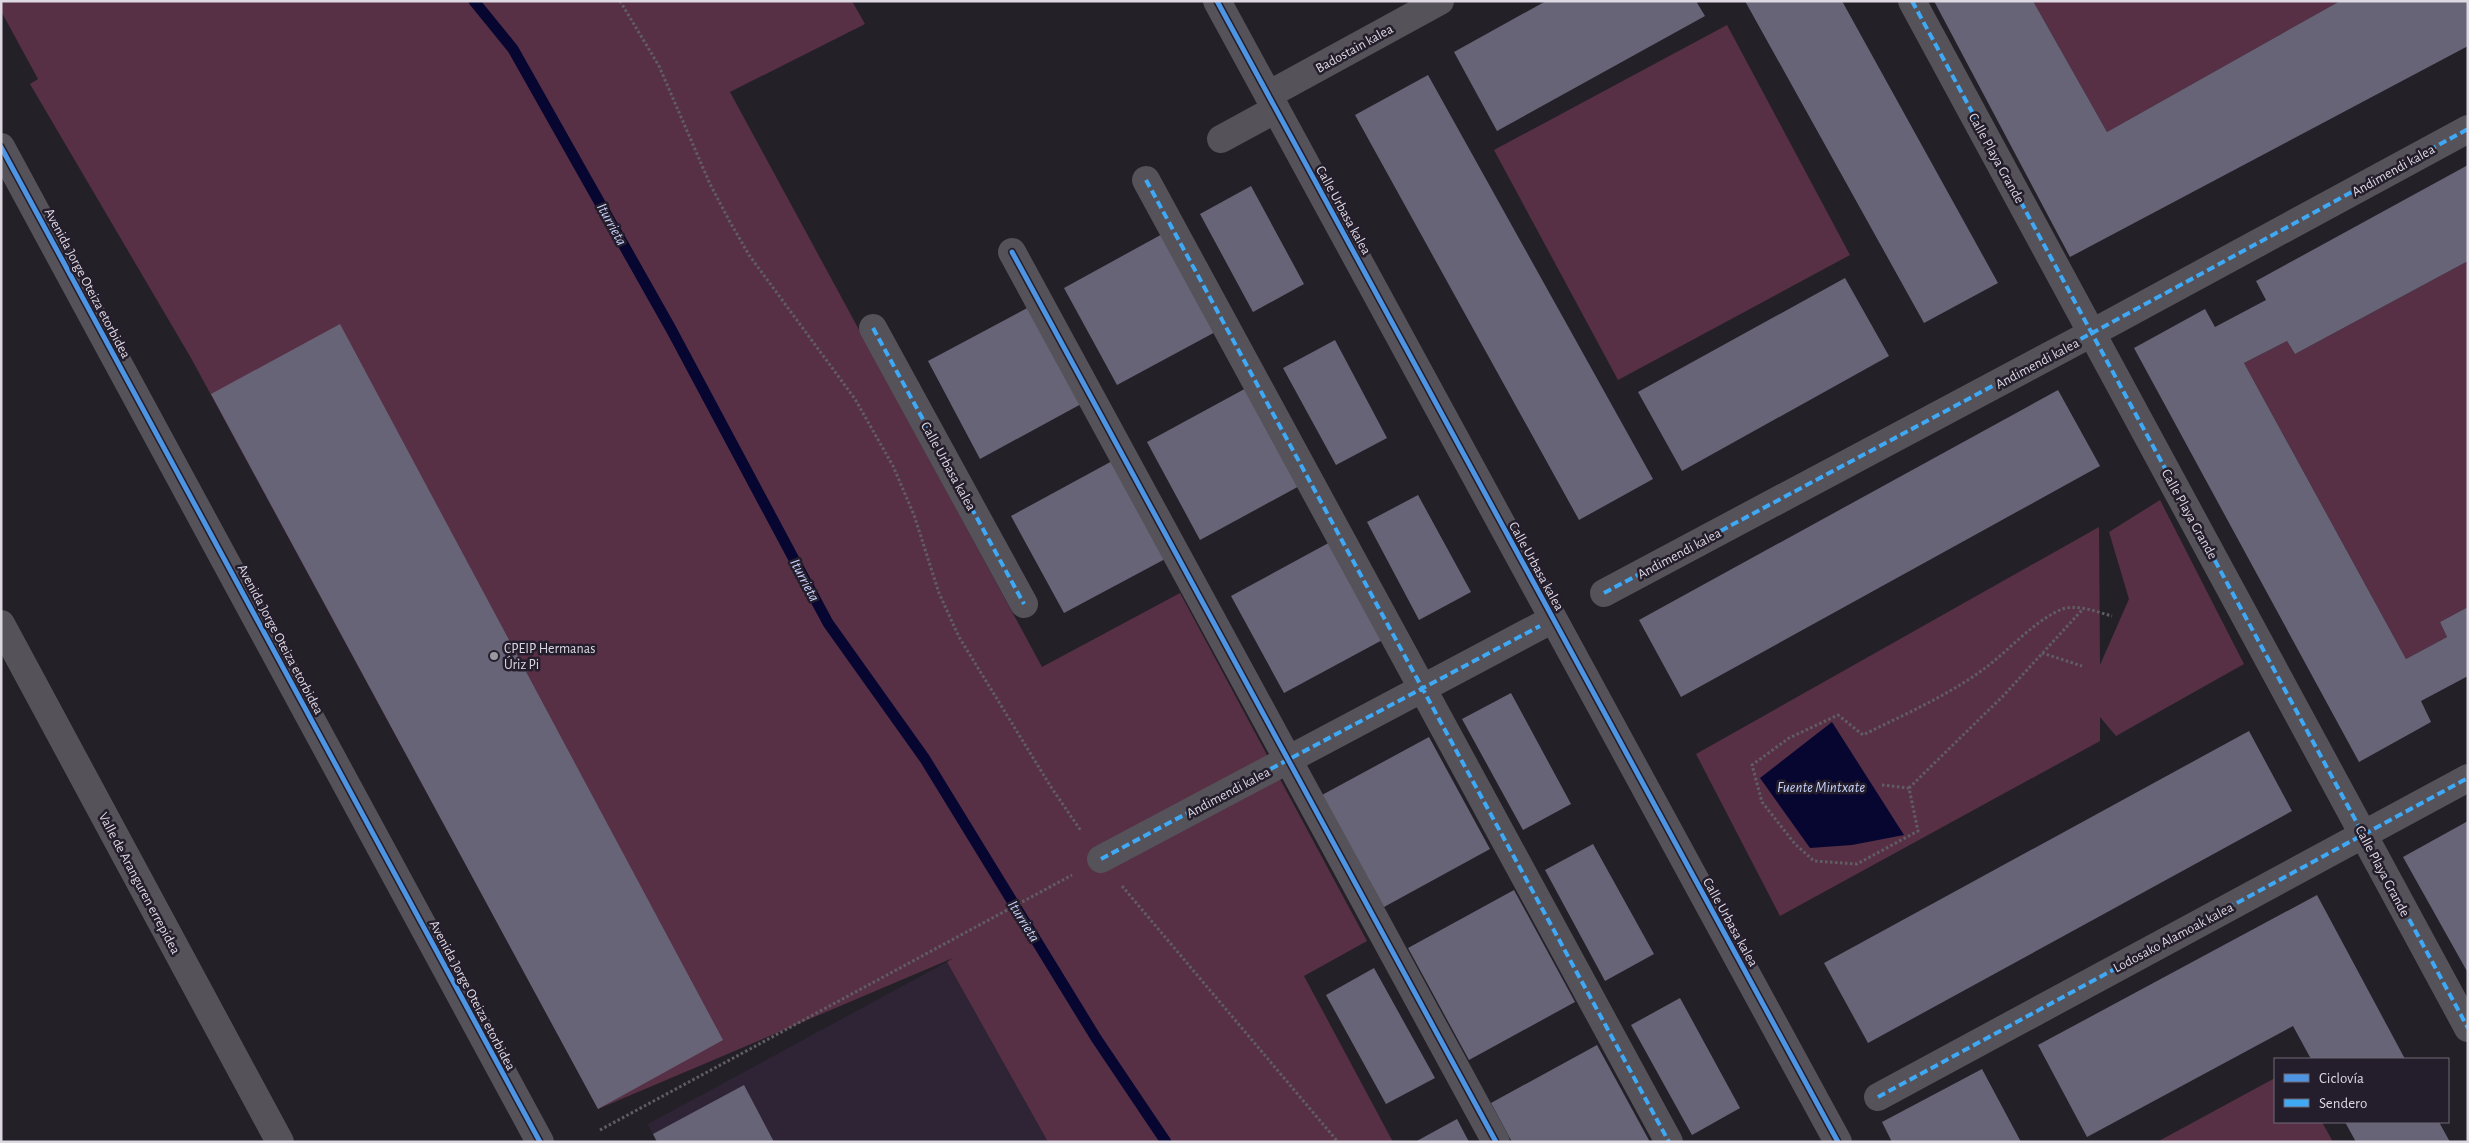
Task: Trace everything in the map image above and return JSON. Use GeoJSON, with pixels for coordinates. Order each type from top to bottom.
{"type":"FeatureCollection","features":[{"type":"Feature","properties":{"kind":"street","name":"Calle Urbasa kalea"},"geometry":{"type":"LineString","coordinates":[[1217,1],[1838,1142]]}},
{"type":"Feature","properties":{"kind":"street","name":"Badostain kalea"},"geometry":{"type":"LineString","coordinates":[[1221,139],[1272,102],[1440,1]]}},
{"type":"Feature","properties":{"kind":"street","name":"Calle Playa Grande"},"geometry":{"type":"LineString","coordinates":[[1912,1],[2468,1028]]}},
{"type":"Feature","properties":{"kind":"street","name":"Andimendi kalea"},"geometry":{"type":"LineString","coordinates":[[1604,593],[2092,333],[2468,129]]}},
{"type":"Feature","properties":{"kind":"street","name":"Avenida Jorge Oteiza etorbidea"},"geometry":{"type":"LineString","coordinates":[[1,147],[540,1142]]}},
{"type":"Feature","properties":{"kind":"street"},"geometry":{"type":"LineString","coordinates":[[1146,180],[1669,1142]]}},
{"type":"Feature","properties":{"kind":"street"},"geometry":{"type":"LineString","coordinates":[[1012,252],[1496,1142]]}},
{"type":"Feature","properties":{"kind":"street","name":"Calle Urbasa kalea"},"geometry":{"type":"LineString","coordinates":[[874,328],[1024,604]]}},
{"type":"Feature","properties":{"kind":"street","name":"Valle de Aranguren errepidea"},"geometry":{"type":"LineString","coordinates":[[1,624],[280,1142]]}},
{"type":"Feature","properties":{"kind":"street","name":"Andimendi kalea"},"geometry":{"type":"LineString","coordinates":[[1101,859],[1540,626]]}},
{"type":"Feature","properties":{"kind":"street","name":"Lodosako Alamoak kalea"},"geometry":{"type":"LineString","coordinates":[[1878,1097],[2468,778]]}},
{"type":"Feature","properties":{"kind":"path"},"geometry":{"type":"LineString","coordinates":[[620,1],[659,66],[710,184],[749,255],[855,399],[893,466],[907,497],[939,592],[959,637],[1051,787],[1101,859],[1338,1142]]}},
{"type":"Feature","properties":{"kind":"path"},"geometry":{"type":"LineString","coordinates":[[1909,788],[2004,695],[2083,608]]}},
{"type":"Feature","properties":{"kind":"path"},"geometry":{"type":"LineString","coordinates":[[1909,788],[1918,831],[1857,864],[1814,862],[1795,844],[1762,802],[1752,765],[1789,738],[1838,715],[1864,735],[1933,700],[1982,671],[2014,642],[2061,609],[2083,608],[2112,616]]}},
{"type":"Feature","properties":{"kind":"path"},"geometry":{"type":"LineString","coordinates":[[2042,653],[2082,666]]}},
{"type":"Feature","properties":{"kind":"path"},"geometry":{"type":"LineString","coordinates":[[1882,785],[1909,788]]}},
{"type":"Feature","properties":{"kind":"path"},"geometry":{"type":"LineString","coordinates":[[600,1130],[1063,880]]}},
{"type":"Feature","properties":{"kind":"shaded area"},"geometry":{"type":"Polygon","coordinates":[[[1,1],[852,1],[865,24],[730,92],[1042,667],[1180,593],[1367,941],[1304,976],[1393,1142],[1048,1142],[947,962],[953,958],[598,1109],[191,358],[30,84],[38,79],[1,11],[1,1]]]}},
{"type":"Feature","properties":{"kind":"shaded area"},"geometry":{"type":"Polygon","coordinates":[[[2033,1],[2340,1],[2107,132],[2033,1]]]}},
{"type":"Feature","properties":{"kind":"shaded area"},"geometry":{"type":"Polygon","coordinates":[[[1727,25],[1850,255],[1618,380],[1494,150],[1727,25]]]}},
{"type":"Feature","properties":{"kind":"shaded area"},"geometry":{"type":"Polygon","coordinates":[[[2468,261],[2468,607],[2440,622],[2447,637],[2406,659],[2244,363],[2287,341],[2295,354],[2468,261]]]}},
{"type":"Feature","properties":{"kind":"shaded area"},"geometry":{"type":"Polygon","coordinates":[[[2160,500],[2244,664],[2116,736],[2100,717],[2100,741],[1780,916],[1696,754],[2099,527],[2100,665],[2129,599],[2109,532],[2160,500]]]}},
{"type":"Feature","properties":{"kind":"shaded area"},"geometry":{"type":"Polygon","coordinates":[[[947,962],[1048,1142],[657,1142],[648,1124],[947,962]]]}},
{"type":"Feature","properties":{"kind":"shaded area"},"geometry":{"type":"Polygon","coordinates":[[[2274,1079],[2274,1123],[2323,1123],[2333,1142],[2157,1142],[2274,1079]]]}},
{"type":"Feature","properties":{"kind":"water","name":"Fuente Mintxate"},"geometry":{"type":"Polygon","coordinates":[[[1832,722],[1904,835],[1852,845],[1810,848],[1760,778],[1832,722]]]}},
{"type":"Feature","properties":{"kind":"building"},"geometry":{"type":"Polygon","coordinates":[[[1546,1],[1696,1],[1705,16],[1497,131],[1454,52],[1546,1]]]}},
{"type":"Feature","properties":{"kind":"building"},"geometry":{"type":"Polygon","coordinates":[[[1745,1],[1842,1],[1998,283],[1924,323],[1745,1]]]}},
{"type":"Feature","properties":{"kind":"building"},"geometry":{"type":"Polygon","coordinates":[[[1934,1],[2033,1],[2107,132],[2340,1],[2468,1],[2468,46],[2070,257],[1934,1]]]}},
{"type":"Feature","properties":{"kind":"building"},"geometry":{"type":"Polygon","coordinates":[[[1428,75],[1653,479],[1579,520],[1355,115],[1428,75]]]}},
{"type":"Feature","properties":{"kind":"building"},"geometry":{"type":"Polygon","coordinates":[[[2468,165],[2468,261],[2295,354],[2287,341],[2244,363],[2406,659],[2447,637],[2440,622],[2468,607],[2468,676],[2421,701],[2431,722],[2359,762],[2134,348],[2205,309],[2215,327],[2266,300],[2256,281],[2468,165]]]}},
{"type":"Feature","properties":{"kind":"building"},"geometry":{"type":"Polygon","coordinates":[[[1251,186],[1304,284],[1253,312],[1200,214],[1251,186]]]}},
{"type":"Feature","properties":{"kind":"building"},"geometry":{"type":"Polygon","coordinates":[[[1166,232],[1219,330],[1117,385],[1064,288],[1166,232]]]}},
{"type":"Feature","properties":{"kind":"building"},"geometry":{"type":"Polygon","coordinates":[[[1845,278],[1889,356],[1682,471],[1638,392],[1845,278]]]}},
{"type":"Feature","properties":{"kind":"building"},"geometry":{"type":"Polygon","coordinates":[[[1031,306],[1083,403],[980,459],[928,361],[1031,306]]]}},
{"type":"Feature","properties":{"kind":"building"},"geometry":{"type":"Polygon","coordinates":[[[340,324],[723,1040],[598,1109],[211,394],[340,324]]]}},
{"type":"Feature","properties":{"kind":"building"},"geometry":{"type":"Polygon","coordinates":[[[1335,340],[1387,438],[1336,465],[1283,368],[1335,340]]]}},
{"type":"Feature","properties":{"kind":"building"},"geometry":{"type":"Polygon","coordinates":[[[1250,386],[1303,484],[1200,540],[1147,442],[1250,386]]]}},
{"type":"Feature","properties":{"kind":"building"},"geometry":{"type":"Polygon","coordinates":[[[2058,390],[2100,466],[1681,697],[1639,620],[2058,390]]]}},
{"type":"Feature","properties":{"kind":"building"},"geometry":{"type":"Polygon","coordinates":[[[1114,460],[1167,558],[1064,613],[1011,516],[1114,460]]]}},
{"type":"Feature","properties":{"kind":"building"},"geometry":{"type":"Polygon","coordinates":[[[1418,495],[1471,592],[1419,620],[1367,522],[1418,495]]]}},
{"type":"Feature","properties":{"kind":"building"},"geometry":{"type":"Polygon","coordinates":[[[1334,540],[1386,638],[1284,693],[1231,596],[1334,540]]]}},
{"type":"Feature","properties":{"kind":"building"},"geometry":{"type":"Polygon","coordinates":[[[1511,693],[1571,804],[1523,830],[1462,719],[1511,693]]]}},
{"type":"Feature","properties":{"kind":"building"},"geometry":{"type":"Polygon","coordinates":[[[2249,731],[2292,811],[1868,1043],[1824,963],[2249,731]]]}},
{"type":"Feature","properties":{"kind":"building"},"geometry":{"type":"Polygon","coordinates":[[[1429,737],[1490,849],[1384,907],[1322,795],[1429,737]]]}},
{"type":"Feature","properties":{"kind":"building"},"geometry":{"type":"Polygon","coordinates":[[[2468,821],[2468,973],[2403,857],[2468,821]]]}},
{"type":"Feature","properties":{"kind":"building"},"geometry":{"type":"Polygon","coordinates":[[[1593,844],[1654,954],[1605,981],[1545,870],[1593,844]]]}},
{"type":"Feature","properties":{"kind":"building"},"geometry":{"type":"Polygon","coordinates":[[[1514,890],[1575,1002],[1469,1060],[1408,948],[1514,890]]]}},
{"type":"Feature","properties":{"kind":"building"},"geometry":{"type":"Polygon","coordinates":[[[2317,895],[2404,1058],[2310,1058],[2293,1026],[2087,1137],[2038,1045],[2317,895]]]}},
{"type":"Feature","properties":{"kind":"building"},"geometry":{"type":"Polygon","coordinates":[[[1374,968],[1435,1078],[1386,1104],[1326,995],[1374,968]]]}},
{"type":"Feature","properties":{"kind":"building"},"geometry":{"type":"Polygon","coordinates":[[[1680,998],[1740,1108],[1692,1135],[1631,1025],[1680,998]]]}},
{"type":"Feature","properties":{"kind":"building"},"geometry":{"type":"Polygon","coordinates":[[[1597,1045],[1650,1142],[1512,1142],[1491,1103],[1597,1045]]]}},
{"type":"Feature","properties":{"kind":"building"},"geometry":{"type":"Polygon","coordinates":[[[1982,1069],[2021,1142],[1892,1142],[1882,1122],[1982,1069]]]}},
{"type":"Feature","properties":{"kind":"building"},"geometry":{"type":"Polygon","coordinates":[[[744,1085],[774,1142],[657,1142],[653,1134],[744,1085]]]}},
{"type":"Feature","properties":{"kind":"building"},"geometry":{"type":"Polygon","coordinates":[[[1457,1119],[1469,1142],[1415,1142],[1457,1119]]]}},
{"type":"Feature","properties":{"kind":"building"},"geometry":{"type":"Polygon","coordinates":[[[2346,1123],[2440,1123],[2450,1142],[2356,1142],[2346,1123]]]}},
{"type":"Feature","properties":{"kind":"waterway","name":"Iturrieta"},"geometry":{"type":"LineString","coordinates":[[474,1],[513,49],[671,329],[828,623],[925,759],[1096,1038],[1166,1142]]}},
{"type":"Feature","properties":{"kind":"marked path"},"geometry":{"type":"LineString","coordinates":[[1912,1],[2468,1028]]}},
{"type":"Feature","properties":{"kind":"marked path"},"geometry":{"type":"LineString","coordinates":[[1604,593],[2092,333],[2468,129]]}},
{"type":"Feature","properties":{"kind":"marked path"},"geometry":{"type":"LineString","coordinates":[[1146,180],[1669,1142]]}},
{"type":"Feature","properties":{"kind":"marked path"},"geometry":{"type":"LineString","coordinates":[[873,328],[1024,604]]}},
{"type":"Feature","properties":{"kind":"marked path"},"geometry":{"type":"LineString","coordinates":[[1101,859],[1540,626]]}},
{"type":"Feature","properties":{"kind":"marked path"},"geometry":{"type":"LineString","coordinates":[[1878,1097],[2468,778]]}},
{"type":"Feature","properties":{"kind":"cycle path"},"geometry":{"type":"LineString","coordinates":[[1217,1],[1838,1142]]}},
{"type":"Feature","properties":{"kind":"cycle path"},"geometry":{"type":"LineString","coordinates":[[1,147],[540,1142]]}},
{"type":"Feature","properties":{"kind":"cycle path"},"geometry":{"type":"LineString","coordinates":[[1012,252],[1496,1142]]}},
{"type":"Feature","properties":{"kind":"place","name":"CPEIP Hermanas Úriz Pi"},"geometry":{"type":"Point","coordinates":[494,656]}}]}
